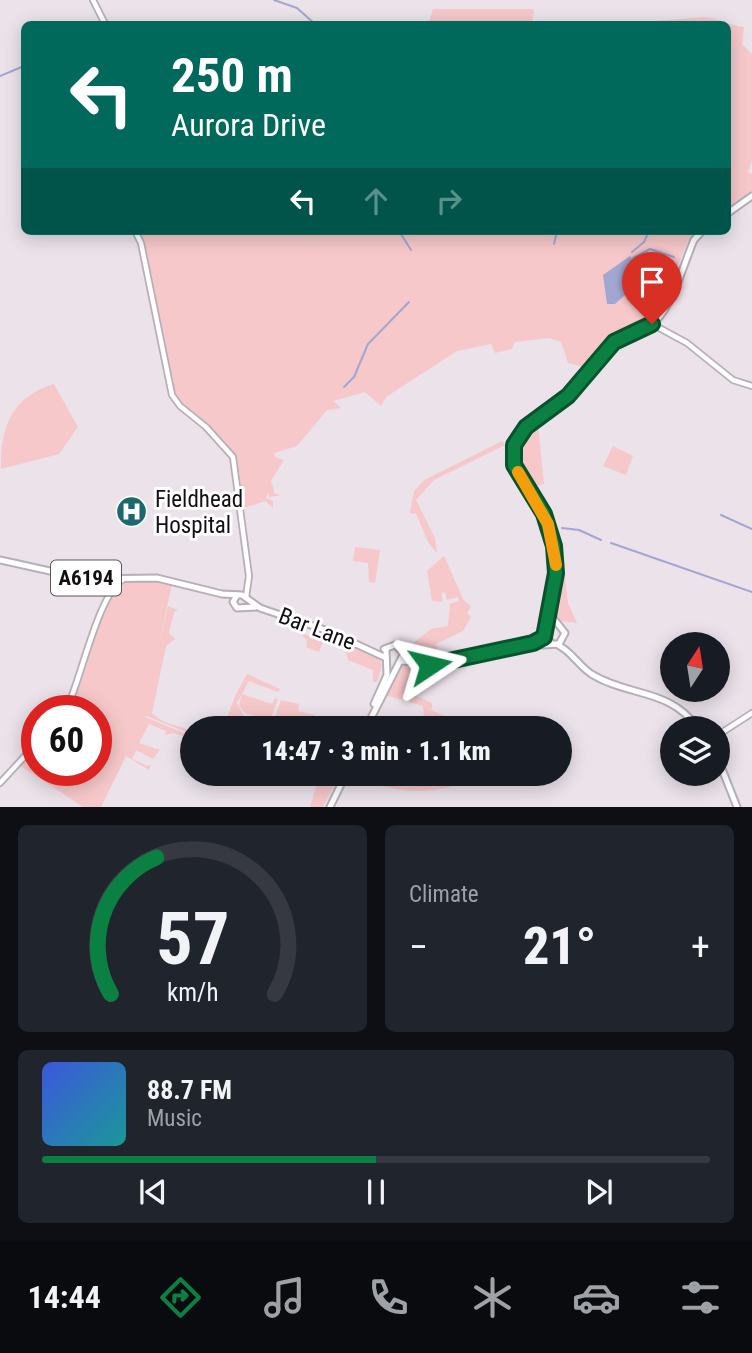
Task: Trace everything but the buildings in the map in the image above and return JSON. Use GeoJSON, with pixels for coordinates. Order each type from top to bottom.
{"type":"FeatureCollection","features":[{"type":"Feature","properties":{"kind":"main road"},"geometry":{"type":"LineString","coordinates":[[731,211],[752,196]]}},
{"type":"Feature","properties":{"kind":"main road"},"geometry":{"type":"LineString","coordinates":[[687,716],[680,709],[653,695],[591,674],[568,652],[554,644],[546,631],[556,573],[553,540],[544,514],[514,465],[515,443],[526,427],[568,396],[614,342],[652,324],[667,303],[698,235]]}},
{"type":"Feature","properties":{"kind":"main road","name":"A6194"},"geometry":{"type":"LineString","coordinates":[[0,560],[86,579],[171,580],[247,598]]}},
{"type":"Feature","properties":{"kind":"main road","name":"A6194"},"geometry":{"type":"LineString","coordinates":[[222,594],[239,609],[246,607]]}},
{"type":"Feature","properties":{"kind":"main road"},"geometry":{"type":"LineString","coordinates":[[234,604],[238,595]]}},
{"type":"Feature","properties":{"kind":"main road"},"geometry":{"type":"LineString","coordinates":[[246,607],[247,598]]}},
{"type":"Feature","properties":{"kind":"main road","name":"Bar Lane"},"geometry":{"type":"LineString","coordinates":[[247,598],[260,608]]}},
{"type":"Feature","properties":{"kind":"main road","name":"Bar Lane"},"geometry":{"type":"LineString","coordinates":[[246,607],[260,608],[374,651],[385,659]]}},
{"type":"Feature","properties":{"kind":"main road"},"geometry":{"type":"LineString","coordinates":[[550,611],[556,624],[563,628],[568,652]]}},
{"type":"Feature","properties":{"kind":"main road","name":"A6194"},"geometry":{"type":"LineString","coordinates":[[533,643],[556,624]]}},
{"type":"Feature","properties":{"kind":"main road"},"geometry":{"type":"LineString","coordinates":[[554,644],[564,638]]}},
{"type":"Feature","properties":{"kind":"main road","name":"A6194"},"geometry":{"type":"LineString","coordinates":[[385,659],[441,664],[533,643],[554,644]]}},
{"type":"Feature","properties":{"kind":"main road"},"geometry":{"type":"LineString","coordinates":[[370,716],[387,675],[386,649],[397,645],[413,661]]}},
{"type":"Feature","properties":{"kind":"main road","name":"Bar Lane"},"geometry":{"type":"LineString","coordinates":[[374,651],[386,649]]}},
{"type":"Feature","properties":{"kind":"main road"},"geometry":{"type":"LineString","coordinates":[[371,716],[404,653]]}},
{"type":"Feature","properties":{"kind":"main road"},"geometry":{"type":"LineString","coordinates":[[330,807],[340,786]]}},
{"type":"Feature","properties":{"kind":"main road"},"geometry":{"type":"LineString","coordinates":[[729,786],[737,807]]}},
{"type":"Feature","properties":{"kind":"street"},"geometry":{"type":"LineString","coordinates":[[93,0],[104,21]]}},
{"type":"Feature","properties":{"kind":"street"},"geometry":{"type":"LineString","coordinates":[[137,235],[141,243],[172,395],[180,406],[206,427],[234,461],[249,576],[247,598]]}},
{"type":"Feature","properties":{"kind":"street"},"geometry":{"type":"LineString","coordinates":[[652,324],[687,343],[733,380],[752,386]]}},
{"type":"Feature","properties":{"kind":"street"},"geometry":{"type":"LineString","coordinates":[[71,695],[104,605],[113,588],[125,578]]}},
{"type":"Feature","properties":{"kind":"street"},"geometry":{"type":"LineString","coordinates":[[111,579],[113,588]]}},
{"type":"Feature","properties":{"kind":"street"},"geometry":{"type":"LineString","coordinates":[[238,595],[247,586]]}},
{"type":"Feature","properties":{"kind":"street"},"geometry":{"type":"LineString","coordinates":[[730,728],[752,713]]}},
{"type":"Feature","properties":{"kind":"street"},"geometry":{"type":"LineString","coordinates":[[0,783],[21,760]]}},
{"type":"Feature","properties":{"kind":"shaded area"},"geometry":{"type":"Polygon","coordinates":[[[433,9],[534,10],[532,21],[429,21],[433,9]]]}},
{"type":"Feature","properties":{"kind":"shaded area"},"geometry":{"type":"Polygon","coordinates":[[[704,17],[721,21],[656,21],[704,17]]]}},
{"type":"Feature","properties":{"kind":"shaded area"},"geometry":{"type":"Polygon","coordinates":[[[731,24],[744,27],[742,44],[752,54],[752,161],[748,172],[752,174],[752,192],[731,207],[731,24]]]}},
{"type":"Feature","properties":{"kind":"shaded area"},"geometry":{"type":"Polygon","coordinates":[[[137,235],[694,235],[687,243],[662,305],[649,323],[615,338],[588,368],[568,363],[561,342],[549,338],[515,342],[512,349],[495,353],[491,344],[457,351],[386,397],[381,406],[365,392],[333,401],[341,408],[327,410],[297,446],[274,453],[275,457],[284,460],[271,481],[275,494],[282,495],[269,497],[268,492],[266,498],[273,501],[273,508],[265,501],[244,508],[237,456],[233,457],[172,395],[141,243],[137,235]]]}},
{"type":"Feature","properties":{"kind":"shaded area"},"geometry":{"type":"Polygon","coordinates":[[[54,384],[78,427],[59,454],[1,469],[3,439],[11,415],[28,397],[54,384]]]}},
{"type":"Feature","properties":{"kind":"shaded area"},"geometry":{"type":"Polygon","coordinates":[[[538,425],[544,484],[533,487],[523,470],[518,453],[522,437],[538,425]]]}},
{"type":"Feature","properties":{"kind":"shaded area"},"geometry":{"type":"Polygon","coordinates":[[[502,441],[505,445],[434,480],[416,500],[435,538],[437,553],[429,544],[416,514],[410,513],[414,491],[424,480],[502,441]]]}},
{"type":"Feature","properties":{"kind":"shaded area"},"geometry":{"type":"Polygon","coordinates":[[[613,446],[633,456],[626,475],[603,466],[613,446]]]}},
{"type":"Feature","properties":{"kind":"shaded area"},"geometry":{"type":"Polygon","coordinates":[[[355,547],[380,550],[375,583],[369,582],[368,563],[353,561],[355,547]]]}},
{"type":"Feature","properties":{"kind":"shaded area"},"geometry":{"type":"Polygon","coordinates":[[[444,556],[464,601],[471,606],[467,613],[471,617],[463,631],[434,645],[437,646],[438,661],[409,655],[407,648],[431,629],[448,626],[450,604],[459,601],[458,597],[447,600],[445,592],[441,593],[443,602],[432,601],[427,571],[444,556]]]}},
{"type":"Feature","properties":{"kind":"shaded area"},"geometry":{"type":"Polygon","coordinates":[[[563,561],[568,603],[577,623],[561,621],[554,616],[563,561]]]}},
{"type":"Feature","properties":{"kind":"shaded area"},"geometry":{"type":"Polygon","coordinates":[[[134,581],[172,584],[158,649],[168,606],[178,610],[174,612],[169,633],[175,639],[166,646],[152,713],[162,721],[180,727],[180,730],[145,717],[180,731],[180,735],[165,735],[166,731],[149,724],[139,743],[160,750],[153,759],[136,750],[132,759],[148,766],[151,764],[149,770],[126,756],[112,785],[112,695],[74,695],[107,601],[120,583],[134,581]]]}},
{"type":"Feature","properties":{"kind":"shaded area"},"geometry":{"type":"Polygon","coordinates":[[[298,632],[318,639],[328,635],[380,658],[382,665],[377,682],[373,682],[373,670],[348,660],[344,648],[324,640],[319,652],[306,647],[307,640],[298,632]]]}},
{"type":"Feature","properties":{"kind":"shaded area"},"geometry":{"type":"Polygon","coordinates":[[[407,665],[426,669],[426,674],[416,679],[406,693],[410,693],[415,682],[420,679],[414,695],[432,703],[432,709],[427,708],[444,716],[424,716],[423,706],[385,695],[400,667],[407,665]]]}},
{"type":"Feature","properties":{"kind":"shaded area"},"geometry":{"type":"Polygon","coordinates":[[[247,674],[280,689],[278,692],[249,681],[237,703],[244,716],[228,716],[247,674]]]}},
{"type":"Feature","properties":{"kind":"shaded area"},"geometry":{"type":"Polygon","coordinates":[[[242,694],[272,704],[275,698],[278,699],[272,716],[245,713],[239,705],[242,694]]]}},
{"type":"Feature","properties":{"kind":"shaded area"},"geometry":{"type":"Polygon","coordinates":[[[281,700],[299,704],[298,711],[315,715],[315,716],[275,716],[281,700]]]}},
{"type":"Feature","properties":{"kind":"shaded area"},"geometry":{"type":"Polygon","coordinates":[[[51,786],[111,786],[101,807],[83,807],[51,786]]]}},
{"type":"Feature","properties":{"kind":"shaded area"},"geometry":{"type":"Polygon","coordinates":[[[316,786],[334,786],[323,807],[310,807],[316,786]]]}},
{"type":"Feature","properties":{"kind":"shaded area"},"geometry":{"type":"Polygon","coordinates":[[[383,786],[451,787],[425,791],[383,786]]]}},
{"type":"Feature","properties":{"kind":"water"},"geometry":{"type":"Polygon","coordinates":[[[630,256],[636,264],[625,295],[615,304],[607,304],[603,275],[630,256]]]}},
{"type":"Feature","properties":{"kind":"waterway"},"geometry":{"type":"LineString","coordinates":[[274,0],[297,8],[312,21]]}},
{"type":"Feature","properties":{"kind":"waterway"},"geometry":{"type":"LineString","coordinates":[[0,76],[21,67]]}},
{"type":"Feature","properties":{"kind":"waterway"},"geometry":{"type":"LineString","coordinates":[[402,235],[411,250]]}},
{"type":"Feature","properties":{"kind":"waterway"},"geometry":{"type":"LineString","coordinates":[[554,244],[556,235]]}},
{"type":"Feature","properties":{"kind":"waterway"},"geometry":{"type":"LineString","coordinates":[[632,252],[644,242],[647,235]]}},
{"type":"Feature","properties":{"kind":"waterway"},"geometry":{"type":"LineString","coordinates":[[633,258],[650,249],[674,257]]}},
{"type":"Feature","properties":{"kind":"waterway"},"geometry":{"type":"LineString","coordinates":[[344,387],[354,377],[368,344],[409,302]]}},
{"type":"Feature","properties":{"kind":"waterway"},"geometry":{"type":"LineString","coordinates":[[721,515],[752,529]]}},
{"type":"Feature","properties":{"kind":"waterway"},"geometry":{"type":"LineString","coordinates":[[562,528],[579,530],[601,540]]}},
{"type":"Feature","properties":{"kind":"waterway"},"geometry":{"type":"LineString","coordinates":[[611,543],[752,592]]}},
{"type":"Feature","properties":{"kind":"slow traffic"},"geometry":{"type":"LineString","coordinates":[[518,472],[544,514],[553,540],[556,565]]}},
{"type":"Feature","properties":{"kind":"place","name":"Fieldhead Hospital"},"geometry":{"type":"Point","coordinates":[132,512]}},
{"type":"Feature","properties":{"kind":"route"},"geometry":{"type":"LineString","coordinates":[[430,665],[533,643],[544,637],[556,573],[556,558],[544,514],[514,465],[514,445],[526,427],[554,409],[568,396],[614,342],[628,333],[652,324]]}}]}
